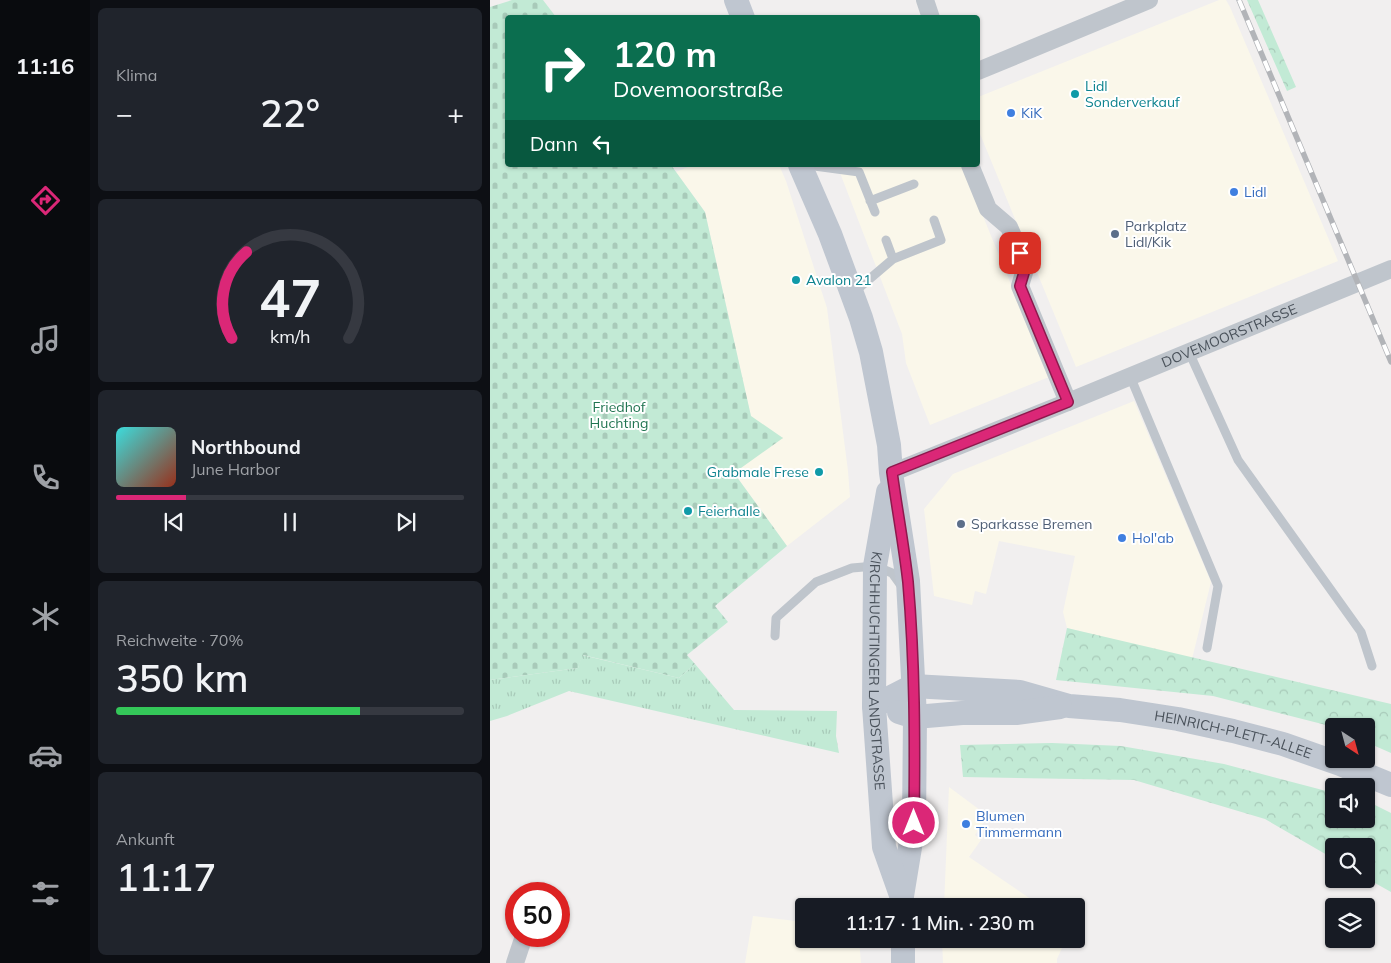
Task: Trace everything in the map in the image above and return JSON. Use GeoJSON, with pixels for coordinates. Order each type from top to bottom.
{"type":"FeatureCollection","features":[{"type":"Feature","properties":{"kind":"main road"},"geometry":{"type":"LineString","coordinates":[[736,0],[742,15]]}},
{"type":"Feature","properties":{"kind":"main road","name":"KIRCHHUCHTINGER LANDSTRASSE"},"geometry":{"type":"LineString","coordinates":[[801,167],[853,293],[871,352],[889,445],[892,472],[889,547],[874,706],[884,847],[901,898]]}},
{"type":"Feature","properties":{"kind":"main road","name":"KIRCHHUCHTINGER LANDSTRASSE"},"geometry":{"type":"LineString","coordinates":[[892,472],[889,547],[908,595],[915,717],[914,823],[902,898]]}},
{"type":"Feature","properties":{"kind":"main road","name":"HEINRICH-PLETT-ALLEE"},"geometry":{"type":"LineString","coordinates":[[874,706],[914,686],[1020,692],[1069,706],[1120,710],[1178,719],[1233,731],[1283,744],[1340,764],[1391,785]]}},
{"type":"Feature","properties":{"kind":"main road","name":"HEINRICH-PLETT-ALLEE"},"geometry":{"type":"LineString","coordinates":[[874,706],[915,717],[962,713],[1016,713],[1069,706]]}},
{"type":"Feature","properties":{"kind":"main road"},"geometry":{"type":"LineString","coordinates":[[903,948],[903,963]]}},
{"type":"Feature","properties":{"kind":"street"},"geometry":{"type":"LineString","coordinates":[[924,0],[930,15]]}},
{"type":"Feature","properties":{"kind":"street"},"geometry":{"type":"LineString","coordinates":[[980,70],[1149,0]]}},
{"type":"Feature","properties":{"kind":"street"},"geometry":{"type":"LineString","coordinates":[[971,167],[988,209],[1009,227],[1026,266],[1020,286],[1068,402]]}},
{"type":"Feature","properties":{"kind":"street","name":"DOVEMOORSTRASSE"},"geometry":{"type":"LineString","coordinates":[[892,472],[1391,269]]}},
{"type":"Feature","properties":{"kind":"street"},"geometry":{"type":"LineString","coordinates":[[515,963],[520,947]]}},
{"type":"Feature","properties":{"kind":"lane"},"geometry":{"type":"LineString","coordinates":[[823,167],[859,172],[875,212]]}},
{"type":"Feature","properties":{"kind":"lane"},"geometry":{"type":"LineString","coordinates":[[870,201],[914,184]]}},
{"type":"Feature","properties":{"kind":"lane"},"geometry":{"type":"LineString","coordinates":[[853,293],[893,259],[941,240],[934,220]]}},
{"type":"Feature","properties":{"kind":"lane"},"geometry":{"type":"LineString","coordinates":[[886,240],[893,259]]}},
{"type":"Feature","properties":{"kind":"lane"},"geometry":{"type":"LineString","coordinates":[[1189,352],[1238,460],[1361,632],[1372,666]]}},
{"type":"Feature","properties":{"kind":"lane"},"geometry":{"type":"LineString","coordinates":[[1130,376],[1218,586],[1207,648]]}},
{"type":"Feature","properties":{"kind":"lane"},"geometry":{"type":"LineString","coordinates":[[775,636],[776,618],[816,582],[852,568],[889,547],[892,573],[908,595]]}},
{"type":"Feature","properties":{"kind":"shaded area"},"geometry":{"type":"Polygon","coordinates":[[[1219,0],[1226,0],[1338,261],[1076,367],[980,134],[980,96],[1219,0]]]}},
{"type":"Feature","properties":{"kind":"shaded area"},"geometry":{"type":"Polygon","coordinates":[[[688,167],[780,167],[827,308],[850,497],[787,546],[734,473],[751,417],[705,212],[676,172],[688,167]]]}},
{"type":"Feature","properties":{"kind":"shaded area"},"geometry":{"type":"Polygon","coordinates":[[[838,167],[963,167],[1049,377],[930,425],[906,363],[902,334],[838,167]]]}},
{"type":"Feature","properties":{"kind":"shaded area"},"geometry":{"type":"Polygon","coordinates":[[[1134,401],[1211,582],[1192,659],[1067,628],[1063,612],[1075,556],[999,541],[986,594],[975,591],[972,605],[934,596],[924,509],[953,474],[1134,401]]]}},
{"type":"Feature","properties":{"kind":"shaded area"},"geometry":{"type":"Polygon","coordinates":[[[949,787],[988,816],[975,835],[981,840],[969,857],[1029,898],[944,898],[949,787]]]}},
{"type":"Feature","properties":{"kind":"shaded area"},"geometry":{"type":"Polygon","coordinates":[[[753,916],[795,921],[795,948],[860,948],[861,963],[745,963],[753,916]]]}},
{"type":"Feature","properties":{"kind":"shaded area"},"geometry":{"type":"Polygon","coordinates":[[[942,948],[1062,948],[1057,963],[943,963],[942,948]]]}},
{"type":"Feature","properties":{"kind":"green space","name":"Friedhof Huchting"},"geometry":{"type":"Polygon","coordinates":[[[512,0],[543,0],[554,15],[505,15],[505,167],[672,167],[705,212],[751,416],[783,438],[734,473],[787,546],[715,606],[728,622],[687,655],[695,664],[679,678],[583,655],[578,668],[490,680],[490,7],[512,0]]]}},
{"type":"Feature","properties":{"kind":"green space"},"geometry":{"type":"Polygon","coordinates":[[[1247,0],[1258,0],[1296,87],[1287,91],[1247,0]]]}},
{"type":"Feature","properties":{"kind":"green space"},"geometry":{"type":"Polygon","coordinates":[[[1067,628],[1391,704],[1391,753],[1375,746],[1375,718],[1325,718],[1325,725],[1213,696],[1056,680],[1067,628]]]}},
{"type":"Feature","properties":{"kind":"green space"},"geometry":{"type":"Polygon","coordinates":[[[582,655],[679,678],[695,664],[734,710],[837,711],[836,736],[839,753],[569,691],[490,721],[490,680],[578,668],[582,655]]]}},
{"type":"Feature","properties":{"kind":"green space"},"geometry":{"type":"Polygon","coordinates":[[[1052,743],[1121,746],[1224,764],[1325,791],[1325,828],[1375,828],[1375,805],[1391,813],[1391,892],[1375,883],[1375,838],[1325,838],[1325,854],[1265,819],[1134,780],[963,777],[960,745],[1052,743]]]}},
{"type":"Feature","properties":{"kind":"railway"},"geometry":{"type":"LineString","coordinates":[[1239,0],[1391,362]]}},
{"type":"Feature","properties":{"kind":"place","name":"Lidl Sonderverkauf"},"geometry":{"type":"Point","coordinates":[1075,94]}},
{"type":"Feature","properties":{"kind":"place","name":"KiK"},"geometry":{"type":"Point","coordinates":[1011,113]}},
{"type":"Feature","properties":{"kind":"place","name":"Lidl"},"geometry":{"type":"Point","coordinates":[1234,192]}},
{"type":"Feature","properties":{"kind":"place","name":"Parkplatz Lidl/Kik"},"geometry":{"type":"Point","coordinates":[1115,234]}},
{"type":"Feature","properties":{"kind":"place","name":"Avalon 21"},"geometry":{"type":"Point","coordinates":[796,280]}},
{"type":"Feature","properties":{"kind":"place","name":"Grabmale Frese"},"geometry":{"type":"Point","coordinates":[819,472]}},
{"type":"Feature","properties":{"kind":"place","name":"Feierhalle"},"geometry":{"type":"Point","coordinates":[688,511]}},
{"type":"Feature","properties":{"kind":"place","name":"Sparkasse Bremen"},"geometry":{"type":"Point","coordinates":[961,524]}},
{"type":"Feature","properties":{"kind":"place","name":"Hol'ab"},"geometry":{"type":"Point","coordinates":[1122,538]}},
{"type":"Feature","properties":{"kind":"place","name":"Blumen Timmermann"},"geometry":{"type":"Point","coordinates":[966,824]}},
{"type":"Feature","properties":{"kind":"route"},"geometry":{"type":"LineString","coordinates":[[914,823],[915,717],[910,608],[908,581],[892,472],[1068,402],[1020,286],[1026,266],[1020,253]]}}]}
